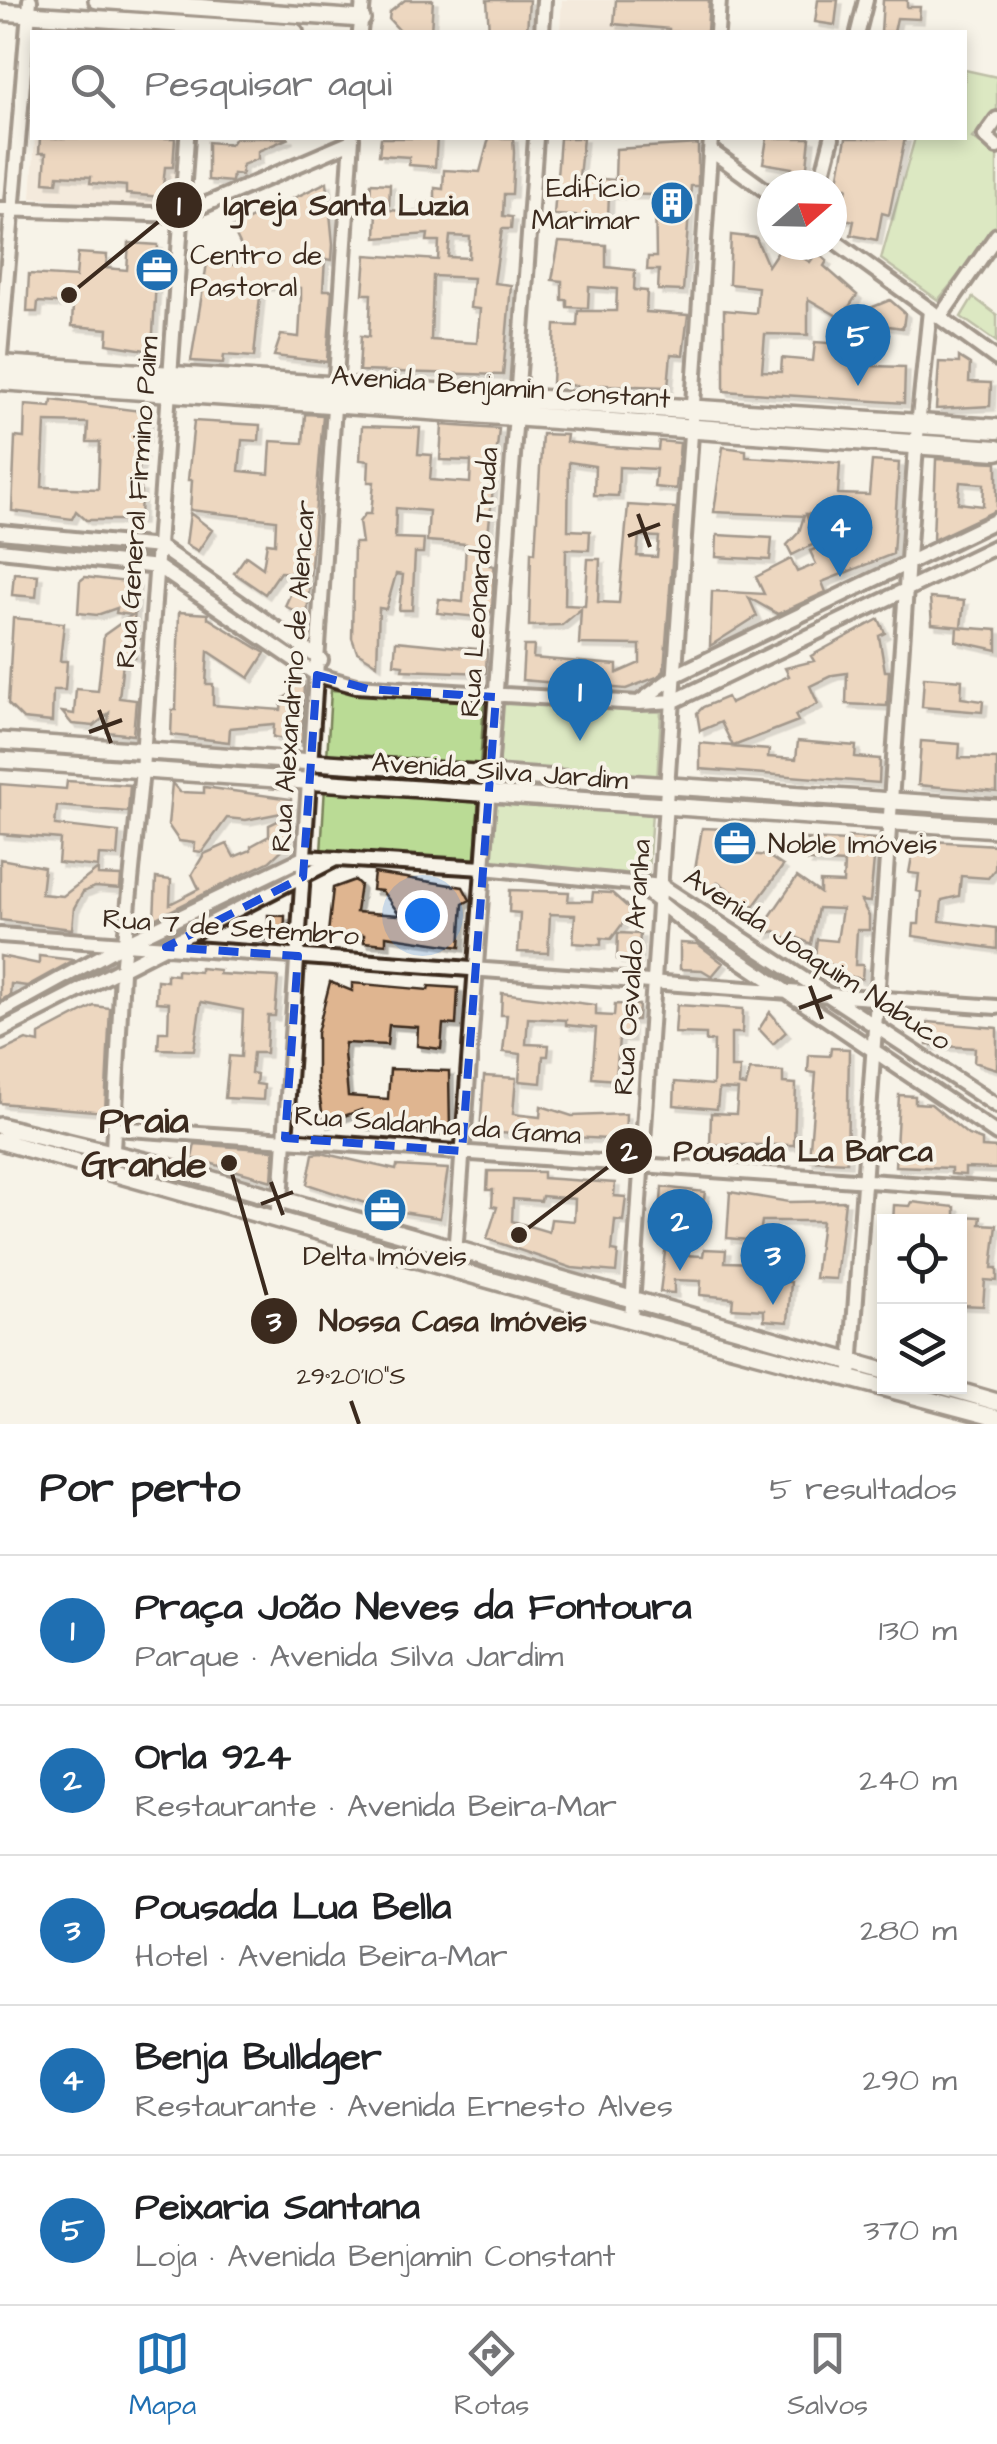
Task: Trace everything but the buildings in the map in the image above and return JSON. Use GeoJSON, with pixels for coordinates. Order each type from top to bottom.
{"type":"FeatureCollection","features":[{"type":"Feature","properties":{"kind":"main road","name":"Avenida Benjamin Constant"},"geometry":{"type":"LineString","coordinates":[[0,365],[168,383],[693,419],[916,446],[994,448]]}},
{"type":"Feature","properties":{"kind":"main road","name":"Avenida Benjamin Constant"},"geometry":{"type":"LineString","coordinates":[[0,380],[168,383]]}},
{"type":"Feature","properties":{"kind":"main road","name":"Avenida Benjamin Constant"},"geometry":{"type":"LineString","coordinates":[[693,419],[997,430]]}},
{"type":"Feature","properties":{"kind":"street"},"geometry":{"type":"LineString","coordinates":[[97,0],[198,3],[361,26],[363,0]]}},
{"type":"Feature","properties":{"kind":"street"},"geometry":{"type":"LineString","coordinates":[[542,30],[544,0]]}},
{"type":"Feature","properties":{"kind":"street"},"geometry":{"type":"LineString","coordinates":[[717,30],[719,0]]}},
{"type":"Feature","properties":{"kind":"street"},"geometry":{"type":"LineString","coordinates":[[858,30],[866,0]]}},
{"type":"Feature","properties":{"kind":"street"},"geometry":{"type":"LineString","coordinates":[[196,29],[198,3]]}},
{"type":"Feature","properties":{"kind":"street"},"geometry":{"type":"LineString","coordinates":[[0,356],[6,209],[30,7]]}},
{"type":"Feature","properties":{"kind":"street"},"geometry":{"type":"LineString","coordinates":[[0,12],[30,7],[229,30]]}},
{"type":"Feature","properties":{"kind":"street"},"geometry":{"type":"LineString","coordinates":[[997,119],[985,136],[997,147]]}},
{"type":"Feature","properties":{"kind":"street","name":"Rua General Firmino Paim"},"geometry":{"type":"LineString","coordinates":[[113,1161],[124,944],[144,752],[188,140]]}},
{"type":"Feature","properties":{"kind":"street"},"geometry":{"type":"LineString","coordinates":[[6,209],[182,215],[352,140]]}},
{"type":"Feature","properties":{"kind":"street","name":"Rua Alexandrino de Alencar"},"geometry":{"type":"LineString","coordinates":[[276,1216],[281,1200],[352,140]]}},
{"type":"Feature","properties":{"kind":"street","name":"Rua Leonardo Truda"},"geometry":{"type":"LineString","coordinates":[[454,1268],[536,140]]}},
{"type":"Feature","properties":{"kind":"street"},"geometry":{"type":"LineString","coordinates":[[824,170],[831,140]]}},
{"type":"Feature","properties":{"kind":"street"},"geometry":{"type":"LineString","coordinates":[[710,144],[757,183]]}},
{"type":"Feature","properties":{"kind":"street","name":"Rua Osvaldo Aranha"},"geometry":{"type":"LineString","coordinates":[[631,1320],[710,144]]}},
{"type":"Feature","properties":{"kind":"street"},"geometry":{"type":"LineString","coordinates":[[851,1370],[917,425],[935,314],[997,235]]}},
{"type":"Feature","properties":{"kind":"street"},"geometry":{"type":"LineString","coordinates":[[847,250],[997,359]]}},
{"type":"Feature","properties":{"kind":"street"},"geometry":{"type":"LineString","coordinates":[[639,703],[676,675],[997,520]]}},
{"type":"Feature","properties":{"kind":"street"},"geometry":{"type":"LineString","coordinates":[[0,532],[160,547],[318,658],[337,679]]}},
{"type":"Feature","properties":{"kind":"street"},"geometry":{"type":"LineString","coordinates":[[0,550],[158,567],[317,675],[368,689],[639,703],[674,700],[997,546]]}},
{"type":"Feature","properties":{"kind":"street","name":"Avenida Silva Jardim"},"geometry":{"type":"LineString","coordinates":[[0,741],[997,808]]}},
{"type":"Feature","properties":{"kind":"street","name":"Avenida Silva Jardim"},"geometry":{"type":"LineString","coordinates":[[0,760],[997,829]]}},
{"type":"Feature","properties":{"kind":"street"},"geometry":{"type":"LineString","coordinates":[[0,1012],[124,944],[304,857],[483,868],[662,886]]}},
{"type":"Feature","properties":{"kind":"street"},"geometry":{"type":"LineString","coordinates":[[0,1031],[122,972],[338,858]]}},
{"type":"Feature","properties":{"kind":"street","name":"Avenida Joaquim Nabuco"},"geometry":{"type":"LineString","coordinates":[[636,883],[661,906],[997,1134]]}},
{"type":"Feature","properties":{"kind":"street","name":"Avenida Joaquim Nabuco"},"geometry":{"type":"LineString","coordinates":[[662,886],[997,1106]]}},
{"type":"Feature","properties":{"kind":"street","name":"Rua 7 de Setembro"},"geometry":{"type":"LineString","coordinates":[[0,935],[997,1007]]}},
{"type":"Feature","properties":{"kind":"street"},"geometry":{"type":"LineString","coordinates":[[0,1126],[276,1216],[631,1320],[851,1370],[877,1371]]}},
{"type":"Feature","properties":{"kind":"street","name":"Rua Saldanha da Gama"},"geometry":{"type":"LineString","coordinates":[[115,1128],[997,1190]]}},
{"type":"Feature","properties":{"kind":"street"},"geometry":{"type":"LineString","coordinates":[[0,1141],[113,1161],[281,1200],[634,1301],[997,1418]]}},
{"type":"Feature","properties":{"kind":"street"},"geometry":{"type":"LineString","coordinates":[[967,1393],[997,1402]]}},
{"type":"Feature","properties":{"kind":"highlighted area"},"geometry":{"type":"Polygon","coordinates":[[[317,675],[368,689],[496,697],[462,1151],[285,1138],[298,956],[166,947],[303,877],[317,675]]]}},
{"type":"Feature","properties":{"kind":"shaded area"},"geometry":{"type":"Polygon","coordinates":[[[562,0],[710,0],[708,30],[560,30],[562,0]]]}},
{"type":"Feature","properties":{"kind":"shaded area"},"geometry":{"type":"Polygon","coordinates":[[[35,140],[179,140],[175,208],[31,198],[35,140]]]}},
{"type":"Feature","properties":{"kind":"green space"},"geometry":{"type":"Polygon","coordinates":[[[967,70],[997,77],[997,110],[972,138],[997,155],[997,229],[938,300],[881,259],[914,140],[967,140],[967,70]]]}},
{"type":"Feature","properties":{"kind":"green space"},"geometry":{"type":"Polygon","coordinates":[[[973,297],[997,315],[997,342],[961,317],[973,297]]]}},
{"type":"Feature","properties":{"kind":"green space"},"geometry":{"type":"Polygon","coordinates":[[[331,690],[484,700],[480,768],[327,758],[331,690]]]}},
{"type":"Feature","properties":{"kind":"green space"},"geometry":{"type":"Polygon","coordinates":[[[503,702],[661,712],[657,781],[499,770],[503,702]]]}},
{"type":"Feature","properties":{"kind":"green space"},"geometry":{"type":"Polygon","coordinates":[[[325,786],[479,795],[475,863],[321,853],[325,786]]]}},
{"type":"Feature","properties":{"kind":"green space"},"geometry":{"type":"Polygon","coordinates":[[[495,799],[652,811],[648,875],[491,863],[495,799]]]}},
{"type":"Feature","properties":{"kind":"place","name":"Edifício Marimar"},"geometry":{"type":"Point","coordinates":[672,203]}},
{"type":"Feature","properties":{"kind":"place","name":"Centro de Pastoral"},"geometry":{"type":"Point","coordinates":[157,270]}},
{"type":"Feature","properties":{"kind":"place","name":"Igreja Santa Luzia"},"geometry":{"type":"Point","coordinates":[69,295]}},
{"type":"Feature","properties":{"kind":"place","name":"Peixaria Santana"},"geometry":{"type":"Point","coordinates":[858,386]}},
{"type":"Feature","properties":{"kind":"place","name":"Benja Bulldger"},"geometry":{"type":"Point","coordinates":[840,577]}},
{"type":"Feature","properties":{"kind":"place","name":"Praça João Neves da Fontoura"},"geometry":{"type":"Point","coordinates":[580,741]}},
{"type":"Feature","properties":{"kind":"place","name":"Noble Imóveis"},"geometry":{"type":"Point","coordinates":[735,843]}},
{"type":"Feature","properties":{"kind":"place","name":"Nossa Casa Imóveis"},"geometry":{"type":"Point","coordinates":[229,1163]}},
{"type":"Feature","properties":{"kind":"place","name":"Delta Imóveis"},"geometry":{"type":"Point","coordinates":[385,1210]}},
{"type":"Feature","properties":{"kind":"place","name":"Pousada La Barca"},"geometry":{"type":"Point","coordinates":[519,1235]}},
{"type":"Feature","properties":{"kind":"place","name":"Orla 924"},"geometry":{"type":"Point","coordinates":[680,1271]}},
{"type":"Feature","properties":{"kind":"place","name":"Pousada Lua Bella"},"geometry":{"type":"Point","coordinates":[773,1305]}},
{"type":"Feature","properties":{"kind":"district","name":"Praia Grande"},"geometry":{"type":"Point","coordinates":[144,1142]}}]}
